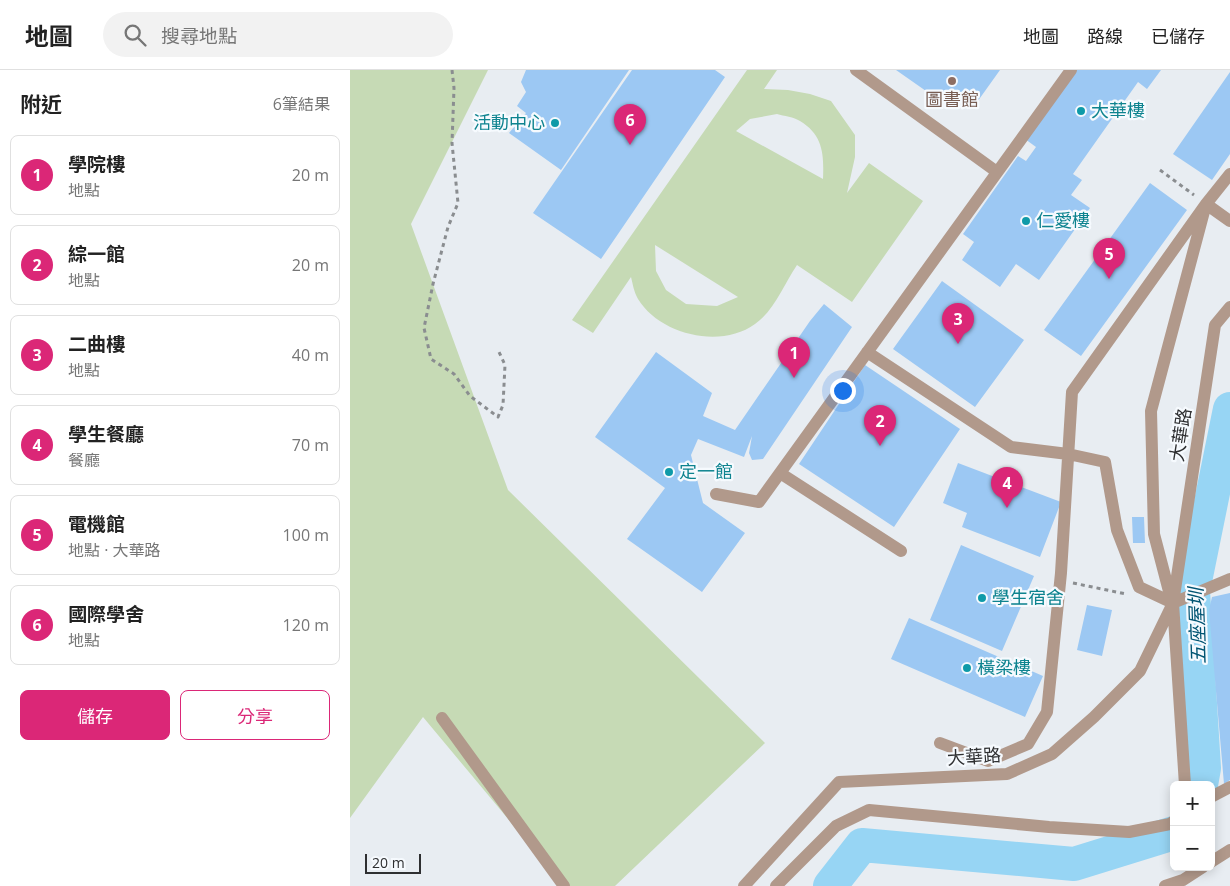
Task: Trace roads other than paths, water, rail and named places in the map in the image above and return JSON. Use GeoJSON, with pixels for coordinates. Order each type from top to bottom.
{"type":"FeatureCollection","features":[{"type":"Feature","properties":{"kind":"street"},"geometry":{"type":"LineString","coordinates":[[856,70],[997,172]]}},
{"type":"Feature","properties":{"kind":"street"},"geometry":{"type":"LineString","coordinates":[[716,494],[759,502],[1070,70]]}},
{"type":"Feature","properties":{"kind":"street"},"geometry":{"type":"LineString","coordinates":[[940,743],[988,761],[1028,744],[1047,712],[1060,580],[1072,392],[1206,204],[1230,174]]}},
{"type":"Feature","properties":{"kind":"street"},"geometry":{"type":"LineString","coordinates":[[1206,204],[1230,221]]}},
{"type":"Feature","properties":{"kind":"street"},"geometry":{"type":"LineString","coordinates":[[1173,603],[1154,534],[1150,411],[1206,204]]}},
{"type":"Feature","properties":{"kind":"street","name":"大華路"},"geometry":{"type":"LineString","coordinates":[[1185,781],[1173,603],[1215,325],[1230,307]]}},
{"type":"Feature","properties":{"kind":"street"},"geometry":{"type":"LineString","coordinates":[[867,352],[1010,447],[1068,454],[1105,462],[1117,530],[1139,587],[1173,603],[1228,580]]}},
{"type":"Feature","properties":{"kind":"street"},"geometry":{"type":"LineString","coordinates":[[780,473],[902,551]]}},
{"type":"Feature","properties":{"kind":"street","name":"大華路"},"geometry":{"type":"LineString","coordinates":[[744,886],[839,782],[1006,774],[1052,754],[1094,718],[1140,671],[1173,603]]}},
{"type":"Feature","properties":{"kind":"street"},"geometry":{"type":"LineString","coordinates":[[442,718],[564,886]]}},
{"type":"Feature","properties":{"kind":"street"},"geometry":{"type":"LineString","coordinates":[[1215,795],[1230,787]]}},
{"type":"Feature","properties":{"kind":"street"},"geometry":{"type":"LineString","coordinates":[[776,886],[836,826],[869,810],[1049,827],[1130,832],[1170,824]]}},
{"type":"Feature","properties":{"kind":"street"},"geometry":{"type":"LineString","coordinates":[[1215,859],[1230,850]]}},
{"type":"Feature","properties":{"kind":"street"},"geometry":{"type":"LineString","coordinates":[[1166,886],[1184,880],[1197,871]]}},
{"type":"Feature","properties":{"kind":"waterway","name":"五座屋圳"},"geometry":{"type":"LineString","coordinates":[[1202,781],[1204,768],[1193,591],[1230,409]]}},
{"type":"Feature","properties":{"kind":"waterway","name":"五座屋圳"},"geometry":{"type":"LineString","coordinates":[[830,886],[862,845],[1074,864],[1170,834]]}},
{"type":"Feature","properties":{"kind":"place","name":"圖書館"},"geometry":{"type":"Point","coordinates":[952,81]}},
{"type":"Feature","properties":{"kind":"place","name":"大華樓"},"geometry":{"type":"Point","coordinates":[1081,111]}},
{"type":"Feature","properties":{"kind":"place","name":"活動中心"},"geometry":{"type":"Point","coordinates":[555,123]}},
{"type":"Feature","properties":{"kind":"place","name":"國際學舍"},"geometry":{"type":"Point","coordinates":[630,145]}},
{"type":"Feature","properties":{"kind":"place","name":"仁愛樓"},"geometry":{"type":"Point","coordinates":[1026,221]}},
{"type":"Feature","properties":{"kind":"place","name":"電機館"},"geometry":{"type":"Point","coordinates":[1109,279]}},
{"type":"Feature","properties":{"kind":"place","name":"二曲樓"},"geometry":{"type":"Point","coordinates":[958,344]}},
{"type":"Feature","properties":{"kind":"place","name":"學院樓"},"geometry":{"type":"Point","coordinates":[794,378]}},
{"type":"Feature","properties":{"kind":"place","name":"綜一館"},"geometry":{"type":"Point","coordinates":[880,446]}},
{"type":"Feature","properties":{"kind":"place","name":"定一館"},"geometry":{"type":"Point","coordinates":[669,472]}},
{"type":"Feature","properties":{"kind":"place","name":"學生餐廳"},"geometry":{"type":"Point","coordinates":[1007,508]}},
{"type":"Feature","properties":{"kind":"place","name":"學生宿舍"},"geometry":{"type":"Point","coordinates":[982,598]}},
{"type":"Feature","properties":{"kind":"place","name":"橫梁樓"},"geometry":{"type":"Point","coordinates":[967,668]}}]}
